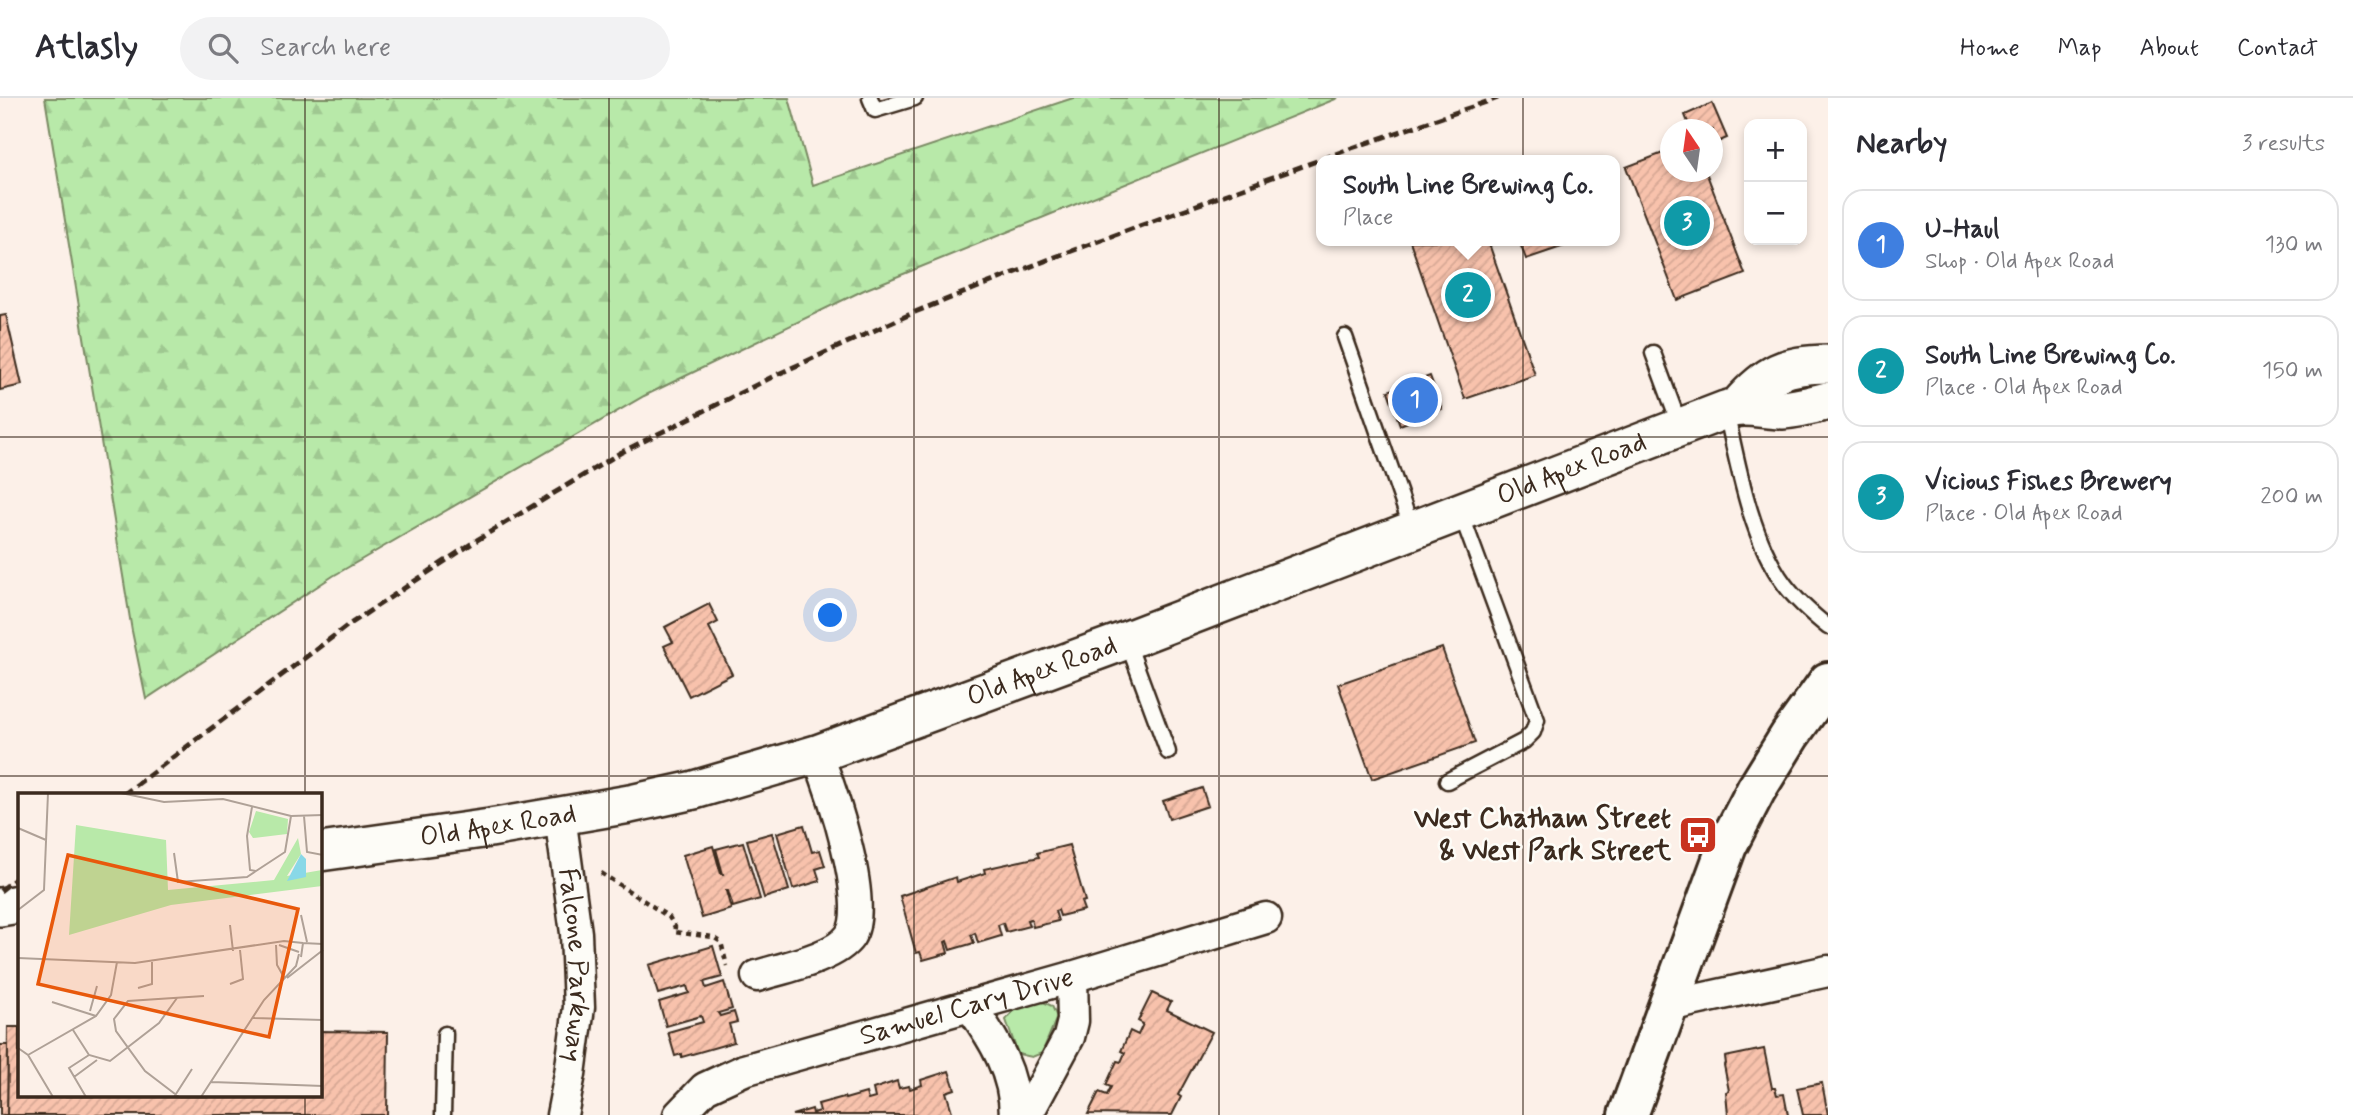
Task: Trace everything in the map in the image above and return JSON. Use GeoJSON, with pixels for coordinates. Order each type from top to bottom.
{"type":"FeatureCollection","features":[{"type":"Feature","properties":{"kind":"main road"},"geometry":{"type":"LineString","coordinates":[[1628,1115],[1727,846],[1790,735],[1828,682]]}},
{"type":"Feature","properties":{"kind":"street","name":"Old Apex Road"},"geometry":{"type":"LineString","coordinates":[[322,852],[631,804],[694,790],[817,754],[1127,640],[1732,408],[1760,382],[1781,369],[1828,363]]}},
{"type":"Feature","properties":{"kind":"street"},"geometry":{"type":"LineString","coordinates":[[1732,408],[1785,410],[1828,401]]}},
{"type":"Feature","properties":{"kind":"street"},"geometry":{"type":"LineString","coordinates":[[757,976],[831,952],[850,937],[856,922],[850,860],[831,790],[817,754]]}},
{"type":"Feature","properties":{"kind":"street","name":"Falcone Parkway"},"geometry":{"type":"LineString","coordinates":[[560,816],[576,933],[579,1007],[562,1115]]}},
{"type":"Feature","properties":{"kind":"street"},"geometry":{"type":"LineString","coordinates":[[0,907],[18,904]]}},
{"type":"Feature","properties":{"kind":"street","name":"Samuel Cary Drive"},"geometry":{"type":"LineString","coordinates":[[679,1115],[705,1088],[744,1070],[1072,977],[1266,918]]}},
{"type":"Feature","properties":{"kind":"street"},"geometry":{"type":"LineString","coordinates":[[1668,1006],[1828,971]]}},
{"type":"Feature","properties":{"kind":"street"},"geometry":{"type":"LineString","coordinates":[[1027,1115],[1069,1037],[1073,1021],[1072,977]]}},
{"type":"Feature","properties":{"kind":"street"},"geometry":{"type":"LineString","coordinates":[[970,1006],[988,1030],[1007,1068],[1015,1098],[1015,1115]]}},
{"type":"Feature","properties":{"kind":"lane"},"geometry":{"type":"LineString","coordinates":[[870,98],[875,110],[915,98]]}},
{"type":"Feature","properties":{"kind":"lane"},"geometry":{"type":"LineString","coordinates":[[1345,337],[1413,530]]}},
{"type":"Feature","properties":{"kind":"lane"},"geometry":{"type":"LineString","coordinates":[[1653,353],[1681,428]]}},
{"type":"Feature","properties":{"kind":"lane"},"geometry":{"type":"LineString","coordinates":[[1732,408],[1755,524],[1769,559],[1786,586],[1828,627]]}},
{"type":"Feature","properties":{"kind":"lane"},"geometry":{"type":"LineString","coordinates":[[1447,781],[1524,741],[1533,732],[1537,720],[1460,512]]}},
{"type":"Feature","properties":{"kind":"lane"},"geometry":{"type":"LineString","coordinates":[[1127,640],[1168,752]]}},
{"type":"Feature","properties":{"kind":"lane"},"geometry":{"type":"LineString","coordinates":[[443,1115],[445,1034]]}},
{"type":"Feature","properties":{"kind":"path"},"geometry":{"type":"LineString","coordinates":[[601,873],[669,917],[674,932],[713,937],[721,942],[732,983],[757,976]]}},
{"type":"Feature","properties":{"kind":"green space"},"geometry":{"type":"Polygon","coordinates":[[[45,98],[789,98],[813,185],[1073,98],[1338,98],[864,290],[644,396],[333,576],[146,699],[132,631],[45,98]]]}},
{"type":"Feature","properties":{"kind":"green space"},"geometry":{"type":"Polygon","coordinates":[[[1039,1000],[1052,1006],[1057,1017],[1042,1053],[1032,1057],[1018,1054],[1006,1020],[1018,1005],[1039,1000]]]}},
{"type":"Feature","properties":{"kind":"building"},"geometry":{"type":"Polygon","coordinates":[[[1712,103],[1719,119],[1687,119],[1685,115],[1712,103]]]}},
{"type":"Feature","properties":{"kind":"building"},"geometry":{"type":"Polygon","coordinates":[[[1660,154],[1660,182],[1710,182],[1745,274],[1677,300],[1626,167],[1660,154]]]}},
{"type":"Feature","properties":{"kind":"building"},"geometry":{"type":"Polygon","coordinates":[[[1412,246],[1490,246],[1535,375],[1465,399],[1412,246]]]}},
{"type":"Feature","properties":{"kind":"building"},"geometry":{"type":"Polygon","coordinates":[[[1521,246],[1564,246],[1526,259],[1521,246]]]}},
{"type":"Feature","properties":{"kind":"building"},"geometry":{"type":"Polygon","coordinates":[[[6,315],[22,385],[0,390],[0,316],[6,315]]]}},
{"type":"Feature","properties":{"kind":"building"},"geometry":{"type":"Polygon","coordinates":[[[1430,376],[1442,409],[1400,425],[1388,391],[1430,376]]]}},
{"type":"Feature","properties":{"kind":"building"},"geometry":{"type":"Polygon","coordinates":[[[709,604],[718,622],[709,627],[732,674],[689,696],[664,646],[673,642],[665,627],[709,604]]]}},
{"type":"Feature","properties":{"kind":"building"},"geometry":{"type":"Polygon","coordinates":[[[1442,648],[1475,743],[1372,779],[1338,684],[1442,648]]]}},
{"type":"Feature","properties":{"kind":"building"},"geometry":{"type":"Polygon","coordinates":[[[1202,788],[1208,806],[1169,819],[1163,801],[1202,788]]]}},
{"type":"Feature","properties":{"kind":"building"},"geometry":{"type":"Polygon","coordinates":[[[804,825],[812,852],[820,850],[825,866],[816,869],[820,881],[793,889],[777,833],[804,825]]]}},
{"type":"Feature","properties":{"kind":"building"},"geometry":{"type":"Polygon","coordinates":[[[772,833],[789,890],[764,898],[747,840],[772,833]]]}},
{"type":"Feature","properties":{"kind":"building"},"geometry":{"type":"Polygon","coordinates":[[[743,842],[760,899],[733,907],[726,891],[731,909],[702,918],[683,855],[713,846],[723,874],[716,849],[743,842]]]}},
{"type":"Feature","properties":{"kind":"building"},"geometry":{"type":"Polygon","coordinates":[[[1069,845],[1085,901],[1081,902],[1084,910],[1060,916],[1058,910],[1055,911],[1058,921],[1033,927],[1031,919],[1027,920],[1029,926],[1006,932],[1003,923],[998,925],[1001,936],[978,943],[975,933],[971,935],[974,943],[950,950],[947,941],[948,953],[923,960],[920,952],[916,953],[900,896],[956,877],[957,882],[985,873],[984,869],[1039,857],[1037,853],[1069,845]]]}},
{"type":"Feature","properties":{"kind":"building"},"geometry":{"type":"Polygon","coordinates":[[[713,946],[722,977],[704,982],[706,988],[724,982],[732,1009],[718,1013],[720,1016],[734,1012],[737,1022],[729,1024],[734,1042],[682,1057],[682,1054],[675,1056],[668,1032],[703,1022],[701,1016],[666,1026],[659,1002],[689,993],[687,986],[658,994],[649,965],[713,946]]]}},
{"type":"Feature","properties":{"kind":"building"},"geometry":{"type":"Polygon","coordinates":[[[1152,993],[1171,1002],[1167,1010],[1212,1032],[1178,1095],[1181,1097],[1172,1115],[1088,1114],[1099,1092],[1107,1095],[1111,1087],[1106,1085],[1117,1061],[1121,1062],[1125,1053],[1121,1051],[1130,1031],[1138,1035],[1143,1024],[1138,1021],[1152,993]]]}},
{"type":"Feature","properties":{"kind":"building"},"geometry":{"type":"Polygon","coordinates":[[[8,1027],[18,1027],[18,1098],[322,1098],[322,1031],[388,1032],[387,1115],[7,1115],[8,1027]]]}},
{"type":"Feature","properties":{"kind":"building"},"geometry":{"type":"Polygon","coordinates":[[[0,1045],[8,1045],[7,1115],[0,1115],[0,1045]]]}},
{"type":"Feature","properties":{"kind":"building"},"geometry":{"type":"Polygon","coordinates":[[[1764,1049],[1772,1088],[1775,1088],[1777,1095],[1784,1094],[1788,1115],[1728,1115],[1726,1092],[1729,1091],[1725,1057],[1764,1049]]]}},
{"type":"Feature","properties":{"kind":"building"},"geometry":{"type":"Polygon","coordinates":[[[949,1071],[955,1089],[946,1092],[953,1115],[792,1115],[812,1109],[813,1113],[820,1111],[818,1104],[844,1097],[845,1099],[866,1093],[868,1100],[875,1098],[873,1089],[897,1081],[899,1088],[909,1086],[910,1089],[922,1085],[921,1080],[949,1071]]]}},
{"type":"Feature","properties":{"kind":"building"},"geometry":{"type":"Polygon","coordinates":[[[1822,1083],[1828,1115],[1803,1115],[1797,1088],[1822,1083]]]}},
{"type":"Feature","properties":{"kind":"railway"},"geometry":{"type":"LineString","coordinates":[[1333,155],[1498,98]]}},
{"type":"Feature","properties":{"kind":"railway"},"geometry":{"type":"LineString","coordinates":[[126,793],[347,626],[477,540],[620,453],[776,375],[915,312],[1055,257],[1316,161]]}},
{"type":"Feature","properties":{"kind":"railway"},"geometry":{"type":"LineString","coordinates":[[0,891],[18,877]]}},
{"type":"Feature","properties":{"kind":"place","name":"Vicious Fishes Brewery"},"geometry":{"type":"Point","coordinates":[1687,223]}},
{"type":"Feature","properties":{"kind":"place","name":"South Line Brewing Co."},"geometry":{"type":"Point","coordinates":[1468,295]}},
{"type":"Feature","properties":{"kind":"place","name":"U-Haul"},"geometry":{"type":"Point","coordinates":[1415,400]}},
{"type":"Feature","properties":{"kind":"place","name":"West Chatham Street & West Park Street"},"geometry":{"type":"Point","coordinates":[1698,835]}}]}
